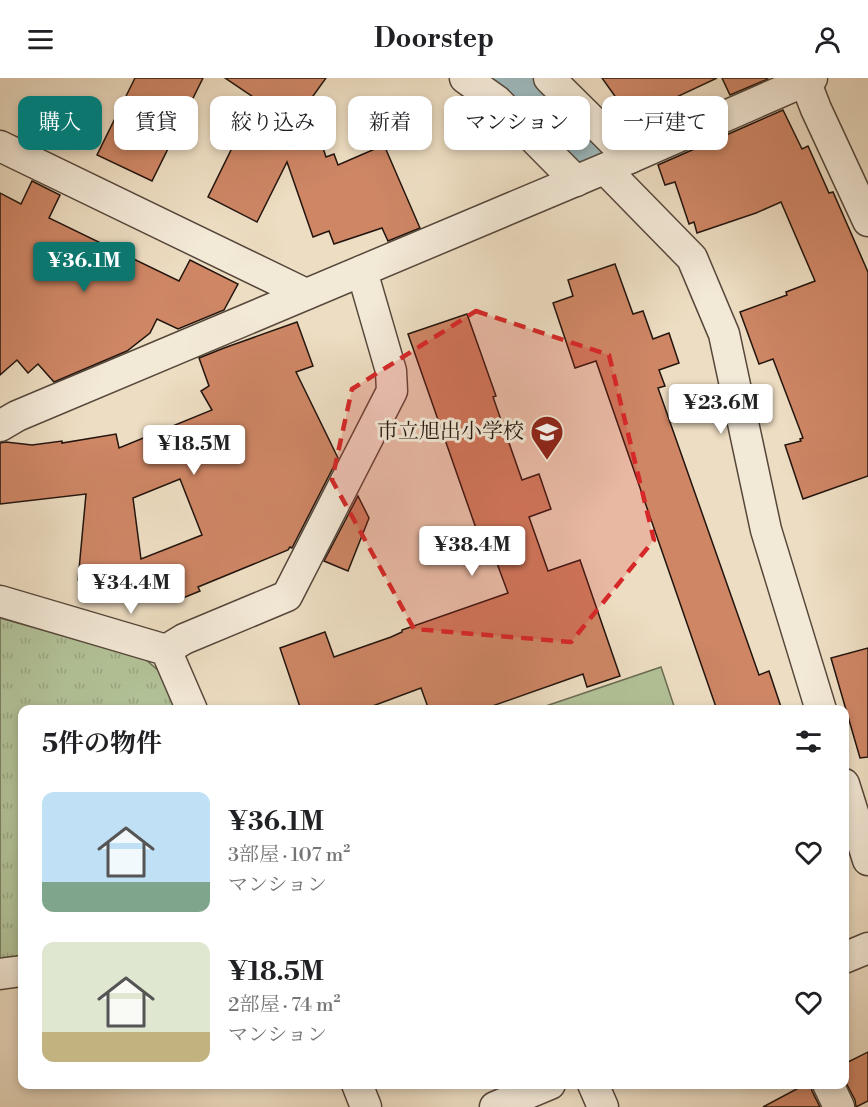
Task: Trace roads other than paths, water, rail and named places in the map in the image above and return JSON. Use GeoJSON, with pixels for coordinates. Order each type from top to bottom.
{"type":"FeatureCollection","features":[{"type":"Feature","properties":{"kind":"street"},"geometry":{"type":"LineString","coordinates":[[465,78],[497,101],[576,181]]}},
{"type":"Feature","properties":{"kind":"street"},"geometry":{"type":"LineString","coordinates":[[549,78],[692,258],[724,334],[766,530],[819,705]]}},
{"type":"Feature","properties":{"kind":"street"},"geometry":{"type":"LineString","coordinates":[[0,426],[17,416],[618,164],[807,79],[816,109],[868,221]]}},
{"type":"Feature","properties":{"kind":"street"},"geometry":{"type":"LineString","coordinates":[[0,146],[306,294]]}},
{"type":"Feature","properties":{"kind":"street"},"geometry":{"type":"LineString","coordinates":[[0,601],[166,650],[184,639],[287,596],[392,391],[391,371],[362,271]]}},
{"type":"Feature","properties":{"kind":"street"},"geometry":{"type":"LineString","coordinates":[[166,650],[190,705]]}},
{"type":"Feature","properties":{"kind":"street"},"geometry":{"type":"LineString","coordinates":[[849,800],[868,860]]}},
{"type":"Feature","properties":{"kind":"street"},"geometry":{"type":"LineString","coordinates":[[849,956],[868,948]]}},
{"type":"Feature","properties":{"kind":"street"},"geometry":{"type":"LineString","coordinates":[[0,974],[18,972]]}},
{"type":"Feature","properties":{"kind":"street"},"geometry":{"type":"LineString","coordinates":[[359,1089],[366,1107]]}},
{"type":"Feature","properties":{"kind":"street"},"geometry":{"type":"LineString","coordinates":[[495,1107],[538,1089]]}},
{"type":"Feature","properties":{"kind":"street"},"geometry":{"type":"LineString","coordinates":[[595,1089],[603,1107]]}},
{"type":"Feature","properties":{"kind":"street"},"geometry":{"type":"LineString","coordinates":[[830,1089],[839,1107]]}},
{"type":"Feature","properties":{"kind":"waterway"},"geometry":{"type":"LineString","coordinates":[[510,78],[529,96]]}},
{"type":"Feature","properties":{"kind":"place","name":"市立旭出小学校"},"geometry":{"type":"Point","coordinates":[547,461]}}]}
